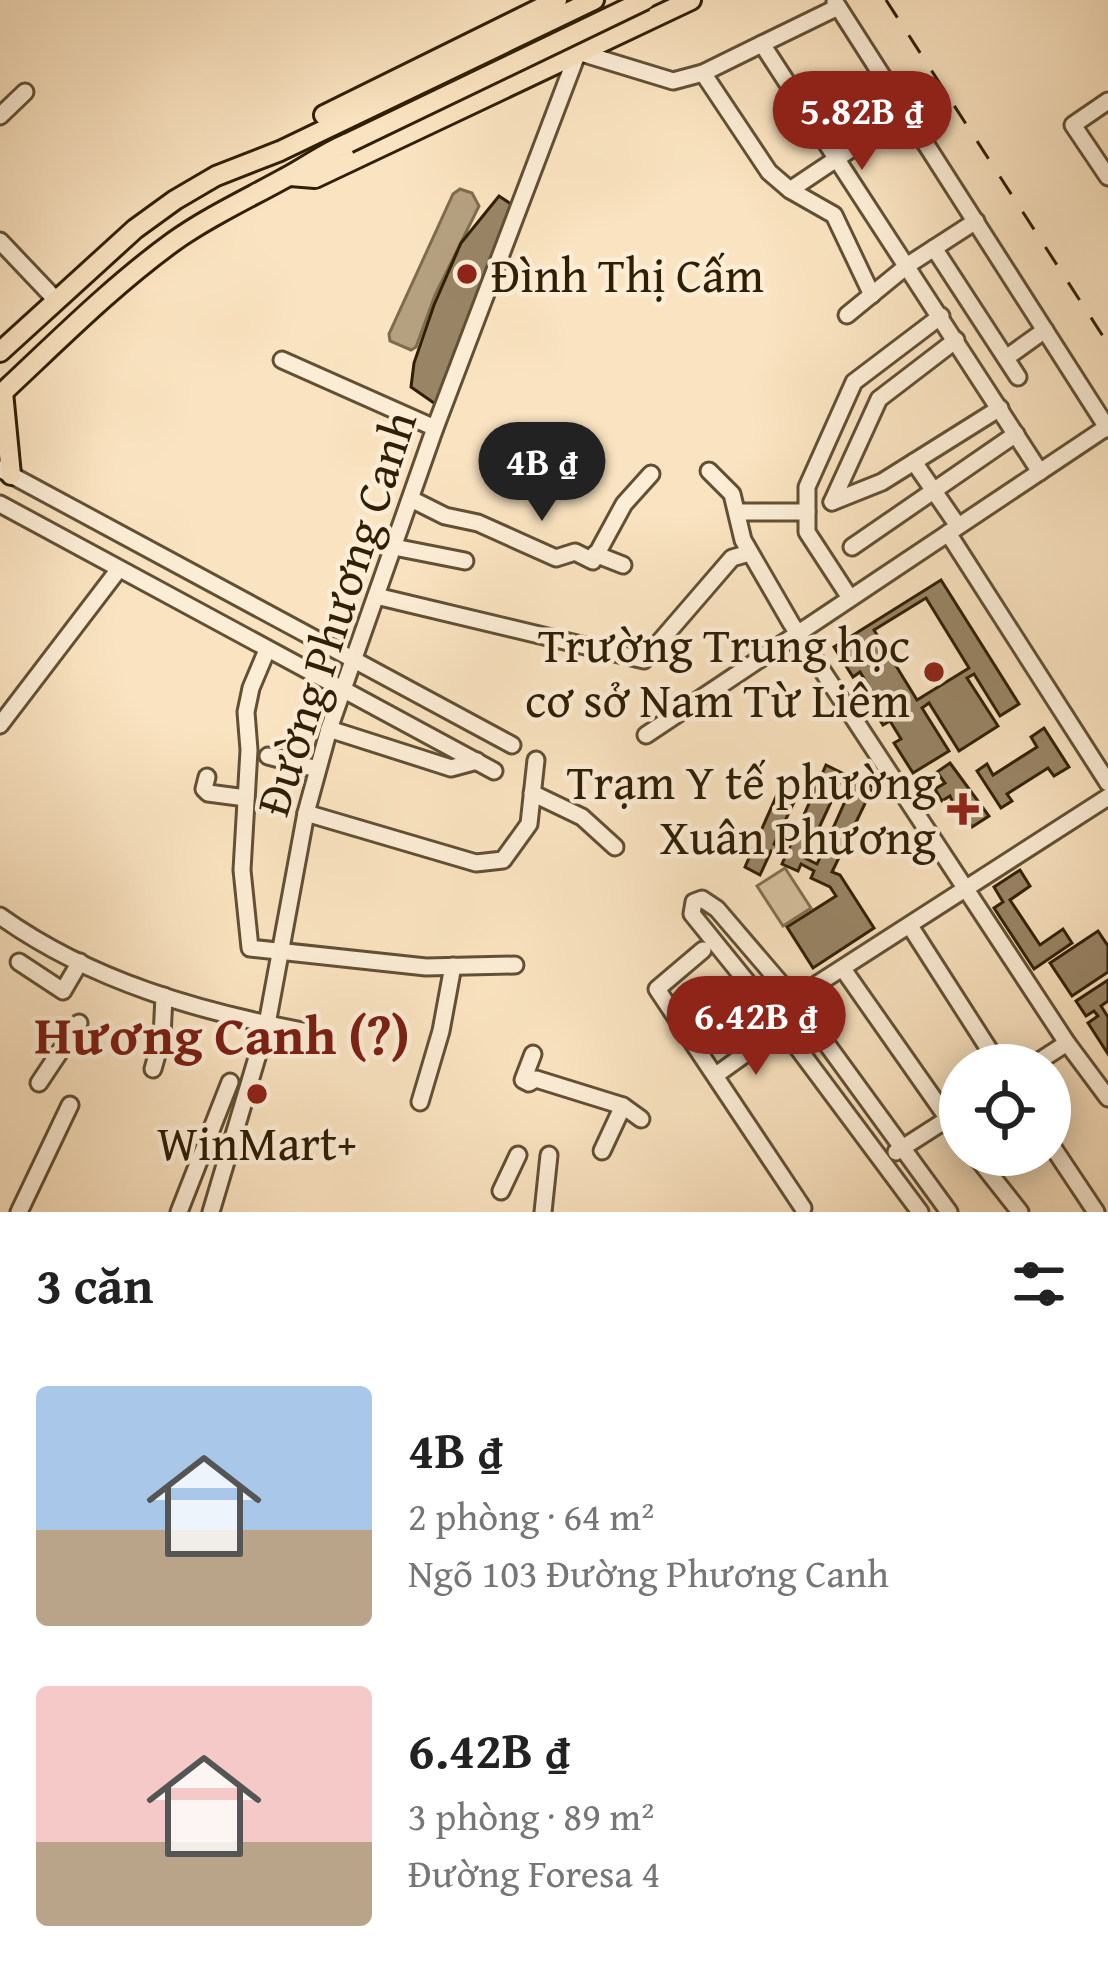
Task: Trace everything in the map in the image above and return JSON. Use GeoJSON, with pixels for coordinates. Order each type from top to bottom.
{"type":"FeatureCollection","features":[{"type":"Feature","properties":{"kind":"main road"},"geometry":{"type":"LineString","coordinates":[[280,151],[293,131],[557,0]]}},
{"type":"Feature","properties":{"kind":"main road"},"geometry":{"type":"LineString","coordinates":[[0,352],[175,200],[216,176],[280,151],[593,0]]}},
{"type":"Feature","properties":{"kind":"main road"},"geometry":{"type":"LineString","coordinates":[[6,472],[2,394],[175,241],[225,208],[290,176],[311,158],[645,0]]}},
{"type":"Feature","properties":{"kind":"main road"},"geometry":{"type":"LineString","coordinates":[[290,176],[316,178],[691,0]]}},
{"type":"Feature","properties":{"kind":"street"},"geometry":{"type":"LineString","coordinates":[[608,0],[622,32]]}},
{"type":"Feature","properties":{"kind":"street"},"geometry":{"type":"LineString","coordinates":[[578,52],[673,81],[703,74],[836,3],[1107,428],[646,735]]}},
{"type":"Feature","properties":{"kind":"street"},"geometry":{"type":"LineString","coordinates":[[762,44],[1040,472]]}},
{"type":"Feature","properties":{"kind":"street","name":"Đường Phương Canh"},"geometry":{"type":"LineString","coordinates":[[211,1212],[267,1024],[306,813],[329,729],[435,428],[578,52]]}},
{"type":"Feature","properties":{"kind":"street"},"geometry":{"type":"LineString","coordinates":[[703,74],[770,172],[790,190],[834,215],[872,295]]}},
{"type":"Feature","properties":{"kind":"street"},"geometry":{"type":"LineString","coordinates":[[0,116],[25,92]]}},
{"type":"Feature","properties":{"kind":"street"},"geometry":{"type":"LineString","coordinates":[[1106,170],[1072,124],[1108,100]]}},
{"type":"Feature","properties":{"kind":"street"},"geometry":{"type":"LineString","coordinates":[[790,190],[908,111]]}},
{"type":"Feature","properties":{"kind":"street"},"geometry":{"type":"LineString","coordinates":[[847,315],[908,265],[976,221]]}},
{"type":"Feature","properties":{"kind":"street"},"geometry":{"type":"LineString","coordinates":[[0,242],[56,300]]}},
{"type":"Feature","properties":{"kind":"street"},"geometry":{"type":"LineString","coordinates":[[934,248],[1018,377]]}},
{"type":"Feature","properties":{"kind":"street"},"geometry":{"type":"LineString","coordinates":[[850,598],[807,532],[807,487],[854,382],[941,316]]}},
{"type":"Feature","properties":{"kind":"street"},"geometry":{"type":"LineString","coordinates":[[1006,358],[1046,330]]}},
{"type":"Feature","properties":{"kind":"street"},"geometry":{"type":"LineString","coordinates":[[956,340],[879,399],[832,502],[882,482],[1000,408]]}},
{"type":"Feature","properties":{"kind":"street"},"geometry":{"type":"LineString","coordinates":[[282,360],[435,428]]}},
{"type":"Feature","properties":{"kind":"street"},"geometry":{"type":"LineString","coordinates":[[852,547],[1016,434]]}},
{"type":"Feature","properties":{"kind":"street"},"geometry":{"type":"LineString","coordinates":[[914,462],[1108,783]]}},
{"type":"Feature","properties":{"kind":"street"},"geometry":{"type":"LineString","coordinates":[[709,471],[731,494],[746,547],[798,633],[1067,1043],[1108,1098]]}},
{"type":"Feature","properties":{"kind":"street"},"geometry":{"type":"LineString","coordinates":[[6,472],[512,745]]}},
{"type":"Feature","properties":{"kind":"street"},"geometry":{"type":"LineString","coordinates":[[411,500],[556,558],[575,552],[593,561],[624,504],[651,474]]}},
{"type":"Feature","properties":{"kind":"street"},"geometry":{"type":"LineString","coordinates":[[0,504],[494,770]]}},
{"type":"Feature","properties":{"kind":"street"},"geometry":{"type":"LineString","coordinates":[[738,512],[807,512]]}},
{"type":"Feature","properties":{"kind":"street"},"geometry":{"type":"LineString","coordinates":[[394,547],[465,561]]}},
{"type":"Feature","properties":{"kind":"street"},"geometry":{"type":"LineString","coordinates":[[376,596],[644,660],[746,547]]}},
{"type":"Feature","properties":{"kind":"street"},"geometry":{"type":"LineString","coordinates":[[595,554],[623,565]]}},
{"type":"Feature","properties":{"kind":"street"},"geometry":{"type":"LineString","coordinates":[[0,725],[118,568]]}},
{"type":"Feature","properties":{"kind":"street"},"geometry":{"type":"LineString","coordinates":[[268,650],[248,697],[242,870],[250,948],[453,966],[515,965]]}},
{"type":"Feature","properties":{"kind":"street"},"geometry":{"type":"LineString","coordinates":[[329,729],[451,768],[477,761]]}},
{"type":"Feature","properties":{"kind":"street"},"geometry":{"type":"LineString","coordinates":[[268,755],[317,769]]}},
{"type":"Feature","properties":{"kind":"street"},"geometry":{"type":"LineString","coordinates":[[306,813],[476,863],[503,860],[529,824],[536,760]]}},
{"type":"Feature","properties":{"kind":"street"},"geometry":{"type":"LineString","coordinates":[[207,777],[204,789],[208,793],[246,798]]}},
{"type":"Feature","properties":{"kind":"street"},"geometry":{"type":"LineString","coordinates":[[532,794],[582,817],[615,847]]}},
{"type":"Feature","properties":{"kind":"street"},"geometry":{"type":"LineString","coordinates":[[794,999],[1108,797]]}},
{"type":"Feature","properties":{"kind":"street"},"geometry":{"type":"LineString","coordinates":[[920,1212],[692,914],[694,902],[702,899],[717,909],[794,999],[949,1212]]}},
{"type":"Feature","properties":{"kind":"street"},"geometry":{"type":"LineString","coordinates":[[0,916],[27,936],[127,986],[308,1032]]}},
{"type":"Feature","properties":{"kind":"street"},"geometry":{"type":"LineString","coordinates":[[910,926],[986,1044]]}},
{"type":"Feature","properties":{"kind":"street"},"geometry":{"type":"LineString","coordinates":[[703,950],[657,989],[803,1208]]}},
{"type":"Feature","properties":{"kind":"street"},"geometry":{"type":"LineString","coordinates":[[20,962],[63,991],[80,962]]}},
{"type":"Feature","properties":{"kind":"street"},"geometry":{"type":"LineString","coordinates":[[420,1102],[441,1031],[453,966]]}},
{"type":"Feature","properties":{"kind":"street"},"geometry":{"type":"LineString","coordinates":[[843,969],[939,1095]]}},
{"type":"Feature","properties":{"kind":"street"},"geometry":{"type":"LineString","coordinates":[[153,1069],[162,1036],[164,996]]}},
{"type":"Feature","properties":{"kind":"street"},"geometry":{"type":"LineString","coordinates":[[39,1083],[79,1023]]}},
{"type":"Feature","properties":{"kind":"street"},"geometry":{"type":"LineString","coordinates":[[716,1075],[766,1039]]}},
{"type":"Feature","properties":{"kind":"street"},"geometry":{"type":"LineString","coordinates":[[533,1054],[523,1080],[576,1089],[623,1106],[641,1119]]}},
{"type":"Feature","properties":{"kind":"street"},"geometry":{"type":"LineString","coordinates":[[179,1212],[230,1082]]}},
{"type":"Feature","properties":{"kind":"street"},"geometry":{"type":"LineString","coordinates":[[19,1212],[70,1105]]}},
{"type":"Feature","properties":{"kind":"street"},"geometry":{"type":"LineString","coordinates":[[602,1151],[623,1106]]}},
{"type":"Feature","properties":{"kind":"street"},"geometry":{"type":"LineString","coordinates":[[884,1161],[939,1124]]}},
{"type":"Feature","properties":{"kind":"street"},"geometry":{"type":"LineString","coordinates":[[501,1191],[518,1155]]}},
{"type":"Feature","properties":{"kind":"street"},"geometry":{"type":"LineString","coordinates":[[543,1212],[548,1155]]}},
{"type":"Feature","properties":{"kind":"street"},"geometry":{"type":"LineString","coordinates":[[1071,1174],[1096,1212]]}},
{"type":"Feature","properties":{"kind":"street"},"geometry":{"type":"LineString","coordinates":[[992,1176],[1020,1212]]}},
{"type":"Feature","properties":{"kind":"shaded area"},"geometry":{"type":"Polygon","coordinates":[[[460,189],[472,193],[479,206],[411,350],[390,341],[389,334],[453,194],[460,189]]]}},
{"type":"Feature","properties":{"kind":"shaded area"},"geometry":{"type":"Polygon","coordinates":[[[785,868],[811,908],[783,926],[757,886],[785,868]]]}},
{"type":"Feature","properties":{"kind":"building","name":"Đình Thị Cấm"},"geometry":{"type":"Polygon","coordinates":[[[499,196],[514,206],[441,408],[411,387],[414,363],[461,243],[499,196]]]}},
{"type":"Feature","properties":{"kind":"building"},"geometry":{"type":"Polygon","coordinates":[[[941,580],[1019,704],[1000,716],[974,674],[967,678],[998,726],[959,751],[929,703],[922,708],[949,751],[913,773],[894,743],[901,739],[890,721],[883,725],[864,695],[871,690],[860,672],[853,677],[834,647],[941,580]],[[926,598],[874,630],[917,700],[969,668],[926,598]]]}},
{"type":"Feature","properties":{"kind":"building"},"geometry":{"type":"Polygon","coordinates":[[[1044,728],[1069,767],[1054,776],[1048,768],[1007,794],[1012,801],[1001,808],[977,771],[987,764],[993,775],[1037,747],[1031,737],[1044,728]]]}},
{"type":"Feature","properties":{"kind":"building"},"geometry":{"type":"Polygon","coordinates":[[[950,763],[989,816],[972,827],[950,796],[942,801],[935,789],[945,783],[937,772],[950,763]]]}},
{"type":"Feature","properties":{"kind":"building"},"geometry":{"type":"Polygon","coordinates":[[[826,765],[844,774],[805,858],[817,864],[855,779],[873,787],[832,872],[840,875],[874,928],[813,968],[787,927],[836,896],[830,887],[811,878],[814,871],[801,864],[798,871],[782,864],[785,857],[771,851],[760,875],[745,867],[779,790],[796,798],[774,844],[788,851],[826,765]]]}},
{"type":"Feature","properties":{"kind":"building"},"geometry":{"type":"Polygon","coordinates":[[[1020,870],[1030,886],[1010,900],[1040,945],[1063,929],[1072,943],[1034,969],[994,908],[1003,902],[994,887],[1020,870]]]}},
{"type":"Feature","properties":{"kind":"building"},"geometry":{"type":"Polygon","coordinates":[[[1098,931],[1108,946],[1108,972],[1072,996],[1050,963],[1098,931]]]}},
{"type":"Feature","properties":{"kind":"building"},"geometry":{"type":"Polygon","coordinates":[[[1108,980],[1108,1001],[1101,1006],[1108,1017],[1108,1054],[1088,1023],[1098,1016],[1094,1011],[1086,1016],[1076,1001],[1108,980]]]}},
{"type":"Feature","properties":{"kind":"railway"},"geometry":{"type":"LineString","coordinates":[[886,0],[1108,344]]}},
{"type":"Feature","properties":{"kind":"place","name":"Đình Thị Cấm"},"geometry":{"type":"Point","coordinates":[467,274]}},
{"type":"Feature","properties":{"kind":"place","name":"Trường Trung học cơ sở Nam Từ Liêm"},"geometry":{"type":"Point","coordinates":[934,672]}},
{"type":"Feature","properties":{"kind":"place","name":"Trạm Y tế phường Xuân Phương"},"geometry":{"type":"Point","coordinates":[963,809]}},
{"type":"Feature","properties":{"kind":"place","name":"WinMart+"},"geometry":{"type":"Point","coordinates":[257,1094]}},
{"type":"Feature","properties":{"kind":"district","name":"Hương Canh (?)"},"geometry":{"type":"Point","coordinates":[222,1034]}}]}
